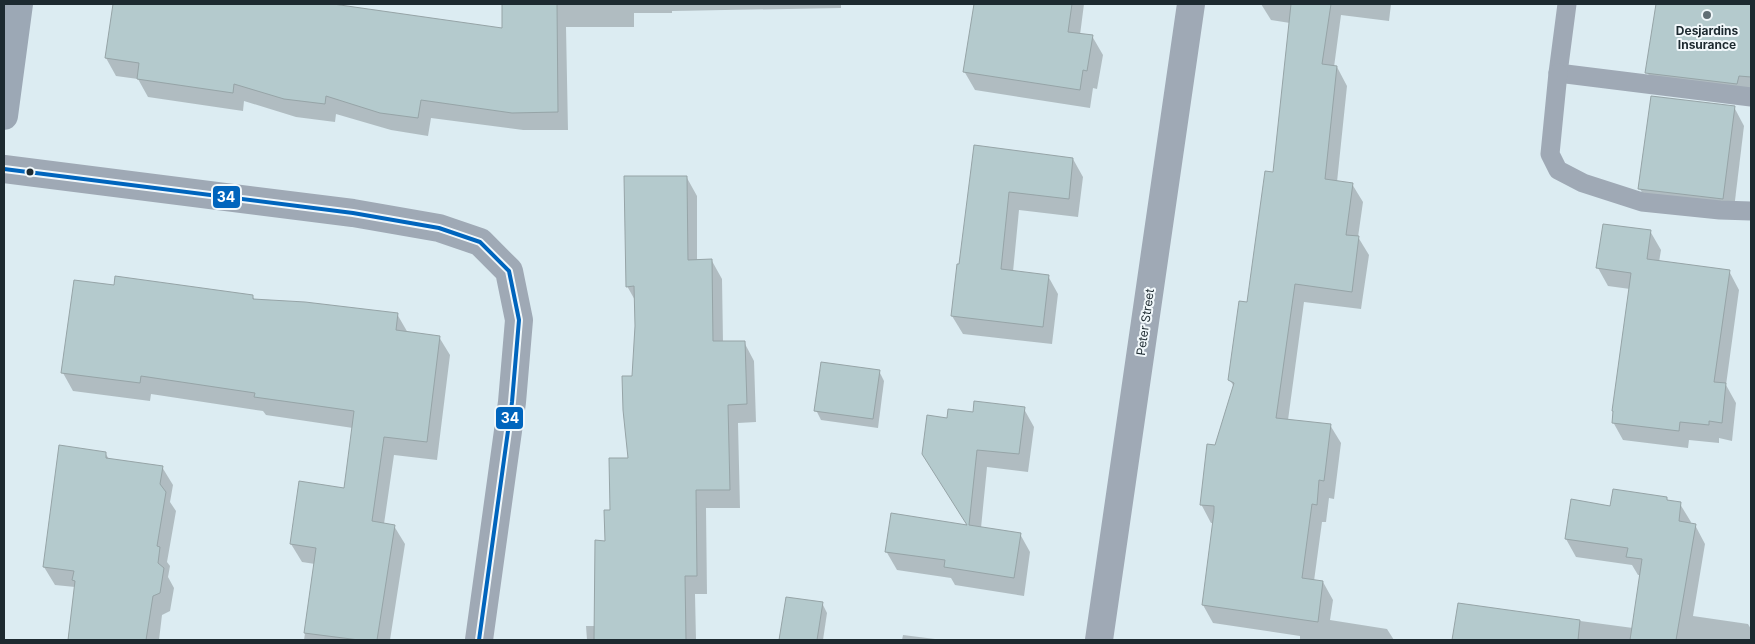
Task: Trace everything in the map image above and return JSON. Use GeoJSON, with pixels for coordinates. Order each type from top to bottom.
{"type":"FeatureCollection","features":[{"type":"Feature","properties":{"kind":"street"},"geometry":{"type":"LineString","coordinates":[[4,116],[19,4]]}},
{"type":"Feature","properties":{"kind":"street","name":"Peter Street"},"geometry":{"type":"LineString","coordinates":[[1099,640],[1191,4]]}},
{"type":"Feature","properties":{"kind":"street"},"geometry":{"type":"LineString","coordinates":[[4,169],[353,213],[439,228],[480,242],[504,265],[509,271],[519,320],[512,402],[479,640]]}},
{"type":"Feature","properties":{"kind":"lane"},"geometry":{"type":"LineString","coordinates":[[1567,4],[1550,154],[1558,170],[1583,183],[1642,202],[1720,210],[1751,211]]}},
{"type":"Feature","properties":{"kind":"lane"},"geometry":{"type":"LineString","coordinates":[[1558,73],[1751,98]]}},
{"type":"Feature","properties":{"kind":"building"},"geometry":{"type":"Polygon","coordinates":[[[113,4],[333,4],[502,28],[502,4],[557,4],[558,112],[512,113],[421,100],[418,118],[380,113],[326,96],[325,104],[284,99],[234,84],[233,93],[137,79],[139,63],[105,58],[113,4]]]}},
{"type":"Feature","properties":{"kind":"building"},"geometry":{"type":"Polygon","coordinates":[[[974,4],[1072,4],[1068,32],[1093,35],[1087,71],[1083,70],[1080,90],[963,72],[974,4]]]}},
{"type":"Feature","properties":{"kind":"building"},"geometry":{"type":"Polygon","coordinates":[[[1291,4],[1331,4],[1322,64],[1337,66],[1325,179],[1353,183],[1346,235],[1359,236],[1352,292],[1295,284],[1276,418],[1331,424],[1324,481],[1319,480],[1317,505],[1312,504],[1302,578],[1323,581],[1318,622],[1202,605],[1214,512],[1214,506],[1200,505],[1207,444],[1215,445],[1234,383],[1228,380],[1239,301],[1247,302],[1265,171],[1273,172],[1291,4]]]}},
{"type":"Feature","properties":{"kind":"building"},"geometry":{"type":"Polygon","coordinates":[[[1656,4],[1751,4],[1751,77],[1739,76],[1737,84],[1645,73],[1656,4]]]}},
{"type":"Feature","properties":{"kind":"building"},"geometry":{"type":"Polygon","coordinates":[[[1651,96],[1735,106],[1723,199],[1638,189],[1651,96]]]}},
{"type":"Feature","properties":{"kind":"building"},"geometry":{"type":"Polygon","coordinates":[[[974,145],[1073,158],[1069,199],[1009,192],[1001,269],[1049,275],[1043,327],[951,316],[974,145]]]}},
{"type":"Feature","properties":{"kind":"building"},"geometry":{"type":"Polygon","coordinates":[[[624,176],[687,176],[688,260],[712,259],[713,341],[745,341],[747,404],[728,405],[730,490],[696,490],[697,576],[685,576],[686,640],[594,640],[595,540],[605,541],[604,510],[610,510],[609,458],[628,458],[622,376],[632,376],[635,326],[634,286],[626,287],[624,176]]]}},
{"type":"Feature","properties":{"kind":"building"},"geometry":{"type":"Polygon","coordinates":[[[1603,224],[1651,230],[1647,259],[1730,270],[1714,382],[1726,383],[1722,423],[1709,421],[1709,425],[1680,422],[1679,431],[1612,423],[1612,411],[1631,273],[1596,268],[1603,224]]]}},
{"type":"Feature","properties":{"kind":"building"},"geometry":{"type":"Polygon","coordinates":[[[115,276],[253,295],[253,299],[305,302],[398,313],[396,330],[440,336],[427,442],[384,437],[372,521],[395,525],[377,640],[359,640],[304,633],[316,548],[290,544],[299,481],[344,488],[354,411],[254,397],[255,393],[141,376],[140,383],[61,373],[74,280],[114,285],[115,276]]]}},
{"type":"Feature","properties":{"kind":"building"},"geometry":{"type":"Polygon","coordinates":[[[821,362],[880,370],[873,419],[814,411],[821,362]]]}},
{"type":"Feature","properties":{"kind":"building"},"geometry":{"type":"Polygon","coordinates":[[[974,401],[1025,407],[1019,454],[977,450],[969,525],[1021,533],[1014,578],[944,567],[945,560],[885,552],[891,513],[967,525],[922,454],[927,415],[947,418],[948,409],[973,412],[974,401]]]}},
{"type":"Feature","properties":{"kind":"building"},"geometry":{"type":"Polygon","coordinates":[[[59,445],[106,452],[106,458],[163,466],[160,484],[166,492],[157,546],[160,547],[158,563],[164,568],[160,593],[153,596],[146,640],[68,640],[75,581],[72,580],[74,571],[43,567],[59,445]]]}},
{"type":"Feature","properties":{"kind":"building"},"geometry":{"type":"Polygon","coordinates":[[[1613,489],[1667,497],[1667,500],[1681,502],[1679,521],[1696,524],[1676,640],[1630,640],[1642,559],[1626,557],[1628,548],[1565,539],[1571,499],[1610,506],[1613,489]]]}},
{"type":"Feature","properties":{"kind":"building"},"geometry":{"type":"Polygon","coordinates":[[[786,597],[823,602],[817,640],[779,640],[786,597]]]}},
{"type":"Feature","properties":{"kind":"building"},"geometry":{"type":"Polygon","coordinates":[[[1458,603],[1580,620],[1578,640],[1452,640],[1458,603]]]}},
{"type":"Feature","properties":{"kind":"transit line","name":"34"},"geometry":{"type":"LineString","coordinates":[[4,169],[353,213],[439,228],[480,242],[509,271],[519,320],[512,402],[479,640]]}},
{"type":"Feature","properties":{"kind":"place","name":"Desjardins Insurance"},"geometry":{"type":"Point","coordinates":[1707,15]}}]}
